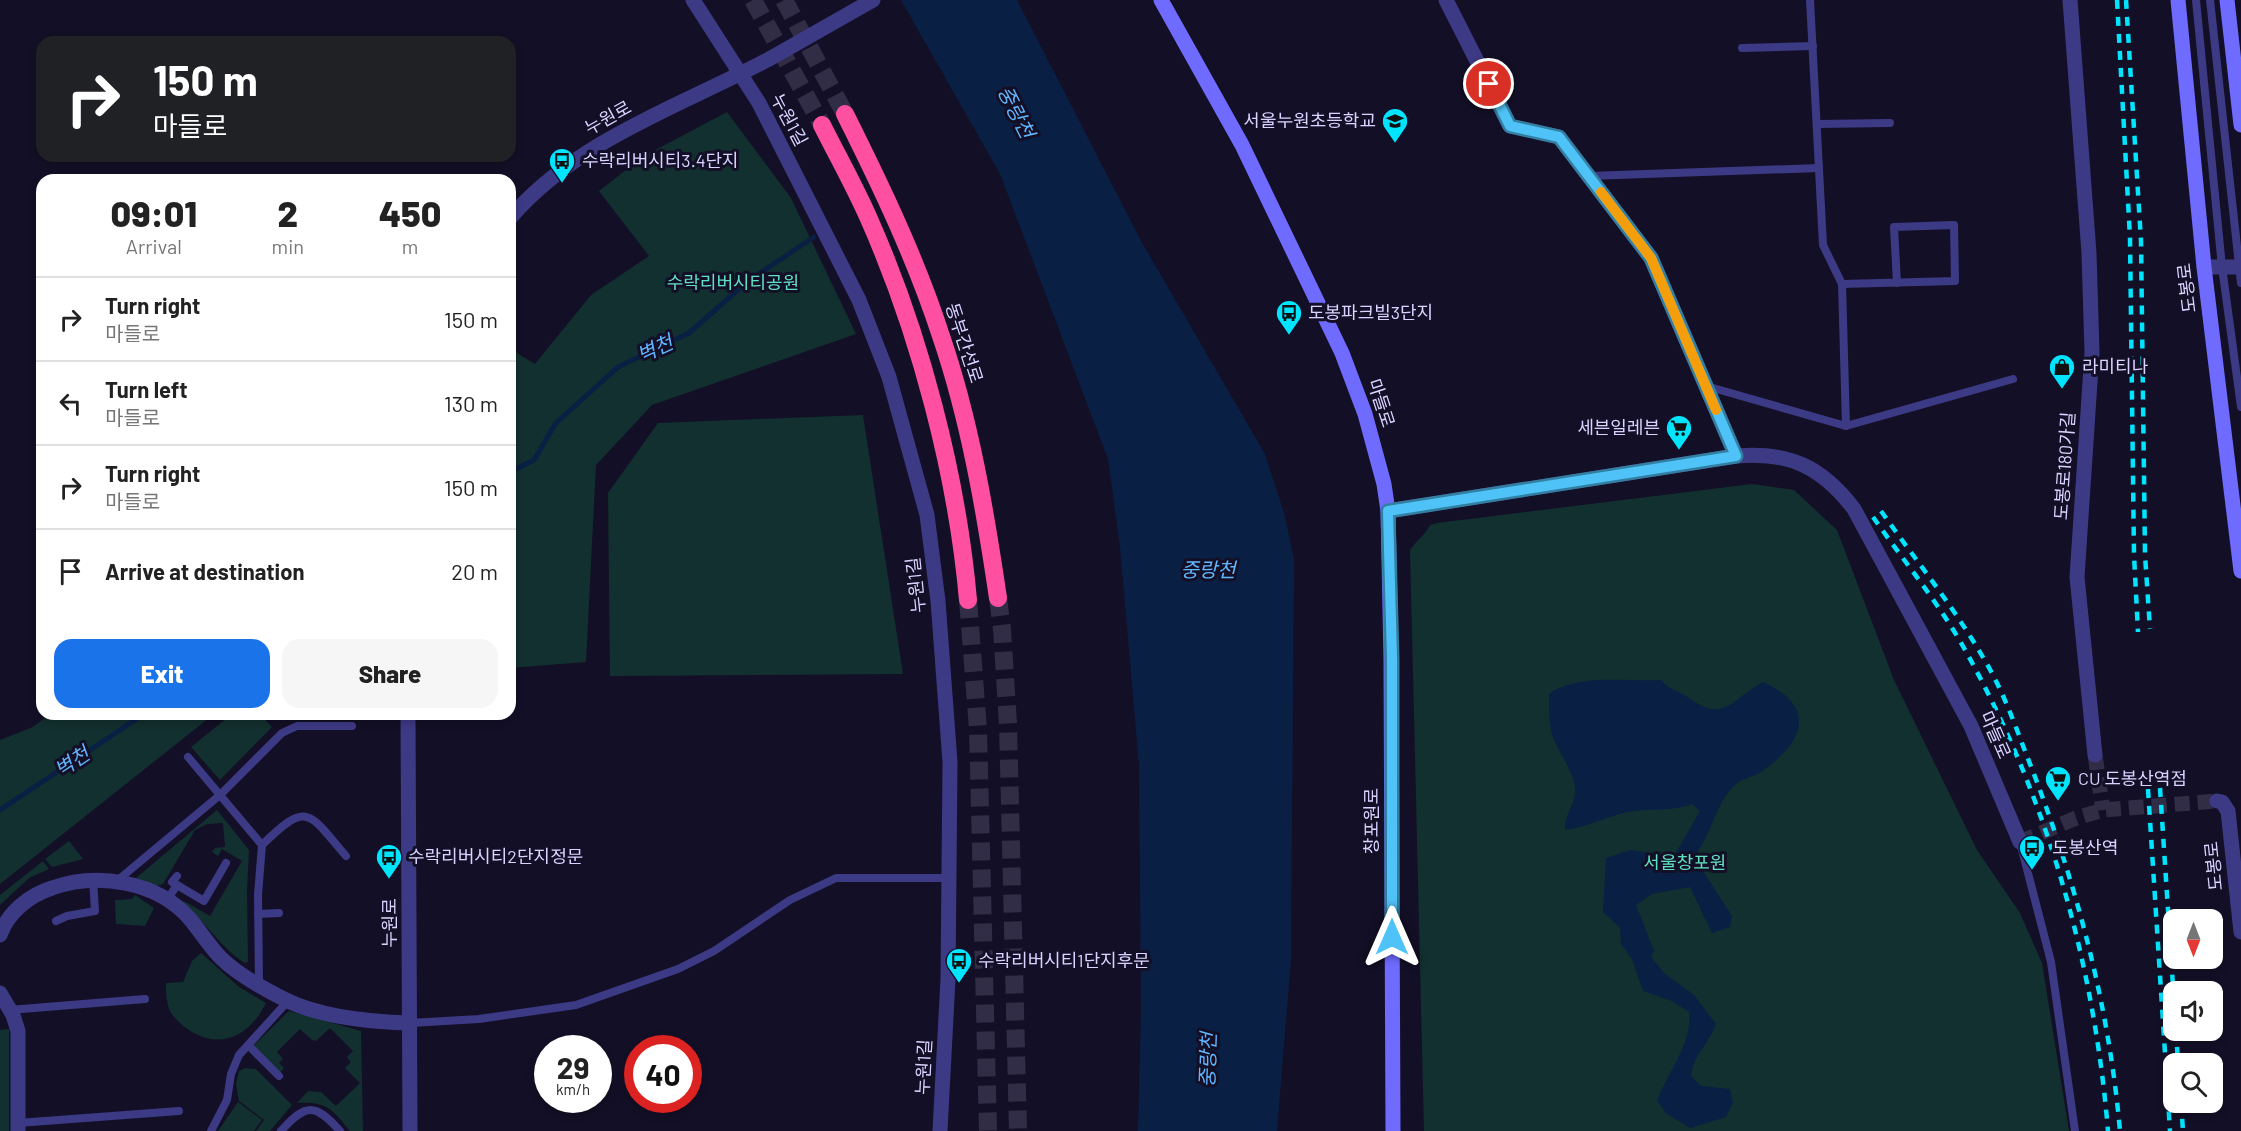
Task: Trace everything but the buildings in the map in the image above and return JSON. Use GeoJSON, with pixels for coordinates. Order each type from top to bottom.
{"type":"FeatureCollection","features":[{"type":"Feature","properties":{"kind":"highway","name":"동부간선로"},"geometry":{"type":"LineString","coordinates":[[845,114],[895,218],[941,336],[974,461],[998,598]]}},
{"type":"Feature","properties":{"kind":"highway"},"geometry":{"type":"LineString","coordinates":[[822,125],[869,218],[894,283],[919,360],[937,421],[954,498],[968,600]]}},
{"type":"Feature","properties":{"kind":"street","name":"누원1길"},"geometry":{"type":"LineString","coordinates":[[693,0],[765,113],[859,300],[888,377],[927,515],[938,601],[950,762],[948,979],[940,1131]]}},
{"type":"Feature","properties":{"kind":"street","name":"누원로"},"geometry":{"type":"LineString","coordinates":[[516,212],[560,171],[610,137],[771,58],[873,0]]}},
{"type":"Feature","properties":{"kind":"street","name":"마들로"},"geometry":{"type":"LineString","coordinates":[[1161,0],[1242,145],[1342,353],[1365,414],[1381,469],[1388,511],[1736,456],[1760,454],[1789,458],[1814,469],[1844,495],[1854,509],[1971,726],[2020,842]]}},
{"type":"Feature","properties":{"kind":"street"},"geometry":{"type":"LineString","coordinates":[[1446,0],[1510,126],[1559,137],[1651,258],[1736,456]]}},
{"type":"Feature","properties":{"kind":"street","name":"도봉로180가길"},"geometry":{"type":"LineString","coordinates":[[2070,0],[2089,253],[2092,352],[2078,577],[2095,755]]}},
{"type":"Feature","properties":{"kind":"street","name":"도봉로"},"geometry":{"type":"LineString","coordinates":[[2178,0],[2204,267],[2241,571]]}},
{"type":"Feature","properties":{"kind":"street"},"geometry":{"type":"LineString","coordinates":[[2227,0],[2241,125]]}},
{"type":"Feature","properties":{"kind":"street"},"geometry":{"type":"LineString","coordinates":[[2204,267],[2240,267]]}},
{"type":"Feature","properties":{"kind":"street","name":"창포원로"},"geometry":{"type":"LineString","coordinates":[[1388,511],[1392,659],[1393,1131]]}},
{"type":"Feature","properties":{"kind":"street","name":"누원로"},"geometry":{"type":"LineString","coordinates":[[408,720],[410,1131]]}},
{"type":"Feature","properties":{"kind":"street","name":"도봉로"},"geometry":{"type":"LineString","coordinates":[[2217,801],[2222,802],[2228,811],[2241,932]]}},
{"type":"Feature","properties":{"kind":"street"},"geometry":{"type":"LineString","coordinates":[[0,935],[3,926],[18,908],[37,893],[69,882],[117,881],[136,886],[167,900],[190,919],[222,960],[288,1001],[361,1022],[410,1023]]}},
{"type":"Feature","properties":{"kind":"street"},"geometry":{"type":"LineString","coordinates":[[0,993],[18,1030],[18,1127]]}},
{"type":"Feature","properties":{"kind":"lane"},"geometry":{"type":"LineString","coordinates":[[1810,0],[1822,245],[1842,284],[1846,426]]}},
{"type":"Feature","properties":{"kind":"lane"},"geometry":{"type":"LineString","coordinates":[[2196,0],[2222,267],[2241,407]]}},
{"type":"Feature","properties":{"kind":"lane"},"geometry":{"type":"LineString","coordinates":[[2210,0],[2241,283]]}},
{"type":"Feature","properties":{"kind":"lane"},"geometry":{"type":"LineString","coordinates":[[1742,48],[1813,46]]}},
{"type":"Feature","properties":{"kind":"lane"},"geometry":{"type":"LineString","coordinates":[[1817,124],[1890,123]]}},
{"type":"Feature","properties":{"kind":"lane"},"geometry":{"type":"LineString","coordinates":[[1588,176],[1819,168]]}},
{"type":"Feature","properties":{"kind":"lane"},"geometry":{"type":"LineString","coordinates":[[1842,284],[1897,283],[1955,281],[1954,225],[1894,227],[1897,283]]}},
{"type":"Feature","properties":{"kind":"lane"},"geometry":{"type":"LineString","coordinates":[[1706,386],[1846,426],[2013,379]]}},
{"type":"Feature","properties":{"kind":"lane"},"geometry":{"type":"LineString","coordinates":[[117,881],[220,795],[282,733],[297,726],[352,726]]}},
{"type":"Feature","properties":{"kind":"lane"},"geometry":{"type":"LineString","coordinates":[[188,757],[262,845]]}},
{"type":"Feature","properties":{"kind":"lane"},"geometry":{"type":"LineString","coordinates":[[259,984],[258,914],[262,845],[286,821],[296,816],[305,816],[316,822],[346,856]]}},
{"type":"Feature","properties":{"kind":"lane","name":"마들로"},"geometry":{"type":"LineString","coordinates":[[2020,842],[2051,962],[2075,1131]]}},
{"type":"Feature","properties":{"kind":"lane"},"geometry":{"type":"LineString","coordinates":[[177,876],[172,882],[181,885],[204,901],[226,863]]}},
{"type":"Feature","properties":{"kind":"lane"},"geometry":{"type":"LineString","coordinates":[[410,1023],[479,1019],[576,1005],[678,969],[714,951],[790,900],[836,878],[949,878]]}},
{"type":"Feature","properties":{"kind":"lane"},"geometry":{"type":"LineString","coordinates":[[56,921],[74,914],[94,911],[93,880]]}},
{"type":"Feature","properties":{"kind":"lane"},"geometry":{"type":"LineString","coordinates":[[167,900],[181,885]]}},
{"type":"Feature","properties":{"kind":"lane"},"geometry":{"type":"LineString","coordinates":[[258,914],[279,913]]}},
{"type":"Feature","properties":{"kind":"lane"},"geometry":{"type":"LineString","coordinates":[[9,1010],[145,999]]}},
{"type":"Feature","properties":{"kind":"lane"},"geometry":{"type":"LineString","coordinates":[[211,1131],[227,1100],[231,1074],[239,1055],[288,1001]]}},
{"type":"Feature","properties":{"kind":"lane"},"geometry":{"type":"LineString","coordinates":[[248,1045],[279,1076]]}},
{"type":"Feature","properties":{"kind":"lane"},"geometry":{"type":"LineString","coordinates":[[281,1131],[296,1114],[306,1109],[315,1109],[325,1115],[340,1131]]}},
{"type":"Feature","properties":{"kind":"lane"},"geometry":{"type":"LineString","coordinates":[[18,1127],[179,1111]]}},
{"type":"Feature","properties":{"kind":"green space","name":"수락리버시티공원"},"geometry":{"type":"Polygon","coordinates":[[[727,112],[791,198],[856,334],[652,405],[596,465],[586,662],[516,668],[516,353],[535,364],[591,295],[649,256],[599,191],[644,156],[727,112]]]}},
{"type":"Feature","properties":{"kind":"green space"},"geometry":{"type":"Polygon","coordinates":[[[863,415],[903,674],[610,676],[608,493],[658,423],[863,415]]]}},
{"type":"Feature","properties":{"kind":"green space","name":"서울창포원"},"geometry":{"type":"Polygon","coordinates":[[[1752,484],[1794,490],[1837,530],[1894,680],[1977,850],[2020,913],[2042,963],[2069,1131],[1424,1131],[1410,550],[1430,525],[1437,523],[1752,484]]]}},
{"type":"Feature","properties":{"kind":"green space"},"geometry":{"type":"Polygon","coordinates":[[[42,720],[206,720],[0,884],[0,740],[33,727],[42,720]]]}},
{"type":"Feature","properties":{"kind":"green space"},"geometry":{"type":"Polygon","coordinates":[[[225,720],[266,720],[272,727],[220,780],[191,747],[225,720]]]}},
{"type":"Feature","properties":{"kind":"green space"},"geometry":{"type":"Polygon","coordinates":[[[217,810],[249,850],[248,962],[245,963],[236,957],[182,903],[184,901],[210,916],[242,861],[222,849],[218,856],[212,852],[215,848],[225,847],[223,823],[207,824],[195,830],[163,884],[154,887],[136,878],[217,810]]]}},
{"type":"Feature","properties":{"kind":"green space"},"geometry":{"type":"Polygon","coordinates":[[[69,841],[83,859],[52,867],[45,859],[69,841]]]}},
{"type":"Feature","properties":{"kind":"green space"},"geometry":{"type":"Polygon","coordinates":[[[43,861],[49,869],[29,878],[0,905],[0,895],[43,861]]]}},
{"type":"Feature","properties":{"kind":"green space"},"geometry":{"type":"Polygon","coordinates":[[[135,895],[154,908],[145,926],[116,924],[115,900],[132,899],[135,895]]]}},
{"type":"Feature","properties":{"kind":"green space"},"geometry":{"type":"Polygon","coordinates":[[[201,953],[239,987],[266,1003],[245,1030],[227,1039],[205,1038],[194,1033],[170,1011],[166,983],[183,982],[192,961],[201,953]]]}},
{"type":"Feature","properties":{"kind":"green space"},"geometry":{"type":"Polygon","coordinates":[[[289,1011],[361,1031],[363,1131],[350,1131],[333,1112],[322,1105],[297,1103],[308,1091],[321,1092],[336,1106],[360,1083],[345,1068],[351,1062],[347,1057],[353,1051],[330,1028],[316,1041],[300,1029],[277,1052],[283,1059],[279,1063],[284,1068],[280,1073],[253,1046],[289,1011]]]}},
{"type":"Feature","properties":{"kind":"green space"},"geometry":{"type":"Polygon","coordinates":[[[9,1029],[9,1131],[0,1131],[0,1030],[9,1029]]]}},
{"type":"Feature","properties":{"kind":"green space"},"geometry":{"type":"Polygon","coordinates":[[[245,1068],[256,1069],[292,1105],[270,1131],[256,1131],[264,1120],[239,1101],[236,1084],[239,1071],[245,1068]]]}},
{"type":"Feature","properties":{"kind":"green space"},"geometry":{"type":"Polygon","coordinates":[[[238,1102],[262,1120],[254,1131],[218,1131],[238,1102]]]}},
{"type":"Feature","properties":{"kind":"water","name":"중랑천"},"geometry":{"type":"Polygon","coordinates":[[[901,0],[1017,0],[1141,241],[1265,454],[1285,516],[1294,560],[1291,960],[1277,1131],[1138,1131],[1141,1010],[1139,765],[1120,547],[1108,459],[1000,174],[901,0]]]}},
{"type":"Feature","properties":{"kind":"water"},"geometry":{"type":"Polygon","coordinates":[[[1661,680],[1671,688],[1711,709],[1728,706],[1763,682],[1781,692],[1792,703],[1798,714],[1799,726],[1787,749],[1775,761],[1761,772],[1739,782],[1729,791],[1698,851],[1703,871],[1732,916],[1730,927],[1712,933],[1690,887],[1652,894],[1636,905],[1654,951],[1651,957],[1664,973],[1694,995],[1716,1024],[1695,1062],[1691,1076],[1701,1086],[1730,1089],[1733,1103],[1726,1117],[1690,1128],[1667,1114],[1657,1101],[1687,1035],[1689,1012],[1672,1001],[1643,991],[1632,959],[1621,944],[1620,928],[1603,912],[1606,858],[1630,850],[1674,856],[1700,811],[1692,804],[1676,808],[1636,811],[1565,830],[1575,789],[1570,772],[1553,738],[1550,719],[1549,694],[1561,687],[1588,681],[1661,680]]]}},
{"type":"Feature","properties":{"kind":"waterway","name":"벽천"},"geometry":{"type":"LineString","coordinates":[[516,469],[534,460],[556,423],[618,367],[689,333],[748,281],[814,237]]}},
{"type":"Feature","properties":{"kind":"waterway","name":"벽천"},"geometry":{"type":"LineString","coordinates":[[0,810],[135,720]]}},
{"type":"Feature","properties":{"kind":"tunnel"},"geometry":{"type":"LineString","coordinates":[[753,0],[822,125]]}},
{"type":"Feature","properties":{"kind":"tunnel"},"geometry":{"type":"LineString","coordinates":[[784,0],[845,114]]}},
{"type":"Feature","properties":{"kind":"tunnel"},"geometry":{"type":"LineString","coordinates":[[998,598],[1008,724],[1018,1131]]}},
{"type":"Feature","properties":{"kind":"tunnel"},"geometry":{"type":"LineString","coordinates":[[968,600],[978,729],[988,1131]]}},
{"type":"Feature","properties":{"kind":"tunnel"},"geometry":{"type":"LineString","coordinates":[[2095,755],[2103,810]]}},
{"type":"Feature","properties":{"kind":"tunnel"},"geometry":{"type":"LineString","coordinates":[[2020,842],[2076,818],[2103,810],[2217,801]]}},
{"type":"Feature","properties":{"kind":"railway"},"geometry":{"type":"LineString","coordinates":[[2117,0],[2130,238],[2134,555],[2138,632]]}},
{"type":"Feature","properties":{"kind":"railway"},"geometry":{"type":"LineString","coordinates":[[2126,0],[2141,241],[2145,555],[2150,629]]}},
{"type":"Feature","properties":{"kind":"railway"},"geometry":{"type":"LineString","coordinates":[[1881,511],[1955,613],[1982,655],[2019,734],[2063,857],[2089,947],[2108,1038],[2120,1131]]}},
{"type":"Feature","properties":{"kind":"railway"},"geometry":{"type":"LineString","coordinates":[[1873,517],[1954,631],[1993,704],[2020,762],[2062,882],[2078,943],[2091,1005],[2108,1131]]}},
{"type":"Feature","properties":{"kind":"railway"},"geometry":{"type":"LineString","coordinates":[[2160,788],[2173,981]]}},
{"type":"Feature","properties":{"kind":"railway"},"geometry":{"type":"LineString","coordinates":[[2148,789],[2170,1131]]}},
{"type":"Feature","properties":{"kind":"railway"},"geometry":{"type":"LineString","coordinates":[[2177,1041],[2177,1053]]}},
{"type":"Feature","properties":{"kind":"railway"},"geometry":{"type":"LineString","coordinates":[[2182,1113],[2183,1131]]}},
{"type":"Feature","properties":{"kind":"slow traffic"},"geometry":{"type":"LineString","coordinates":[[1601,192],[1651,258],[1716,410]]}},
{"type":"Feature","properties":{"kind":"place","name":"서울누원초등학교"},"geometry":{"type":"Point","coordinates":[1395,144]}},
{"type":"Feature","properties":{"kind":"place","name":"수락리버시티3.4단지"},"geometry":{"type":"Point","coordinates":[562,184]}},
{"type":"Feature","properties":{"kind":"place","name":"도봉파크빌3단지"},"geometry":{"type":"Point","coordinates":[1289,336]}},
{"type":"Feature","properties":{"kind":"place","name":"라미티나"},"geometry":{"type":"Point","coordinates":[2062,390]}},
{"type":"Feature","properties":{"kind":"place","name":"세븐일레븐"},"geometry":{"type":"Point","coordinates":[1679,451]}},
{"type":"Feature","properties":{"kind":"place","name":"CU 도봉산역점"},"geometry":{"type":"Point","coordinates":[2058,802]}},
{"type":"Feature","properties":{"kind":"place","name":"도봉산역"},"geometry":{"type":"Point","coordinates":[2032,871]}},
{"type":"Feature","properties":{"kind":"place","name":"수락리버시티2단지정문"},"geometry":{"type":"Point","coordinates":[389,880]}},
{"type":"Feature","properties":{"kind":"place","name":"수락리버시티1단지후문"},"geometry":{"type":"Point","coordinates":[959,984]}},
{"type":"Feature","properties":{"kind":"route"},"geometry":{"type":"LineString","coordinates":[[1392,937],[1392,659],[1388,511],[1736,456],[1651,258],[1559,137],[1510,126],[1489,84]]}}]}
